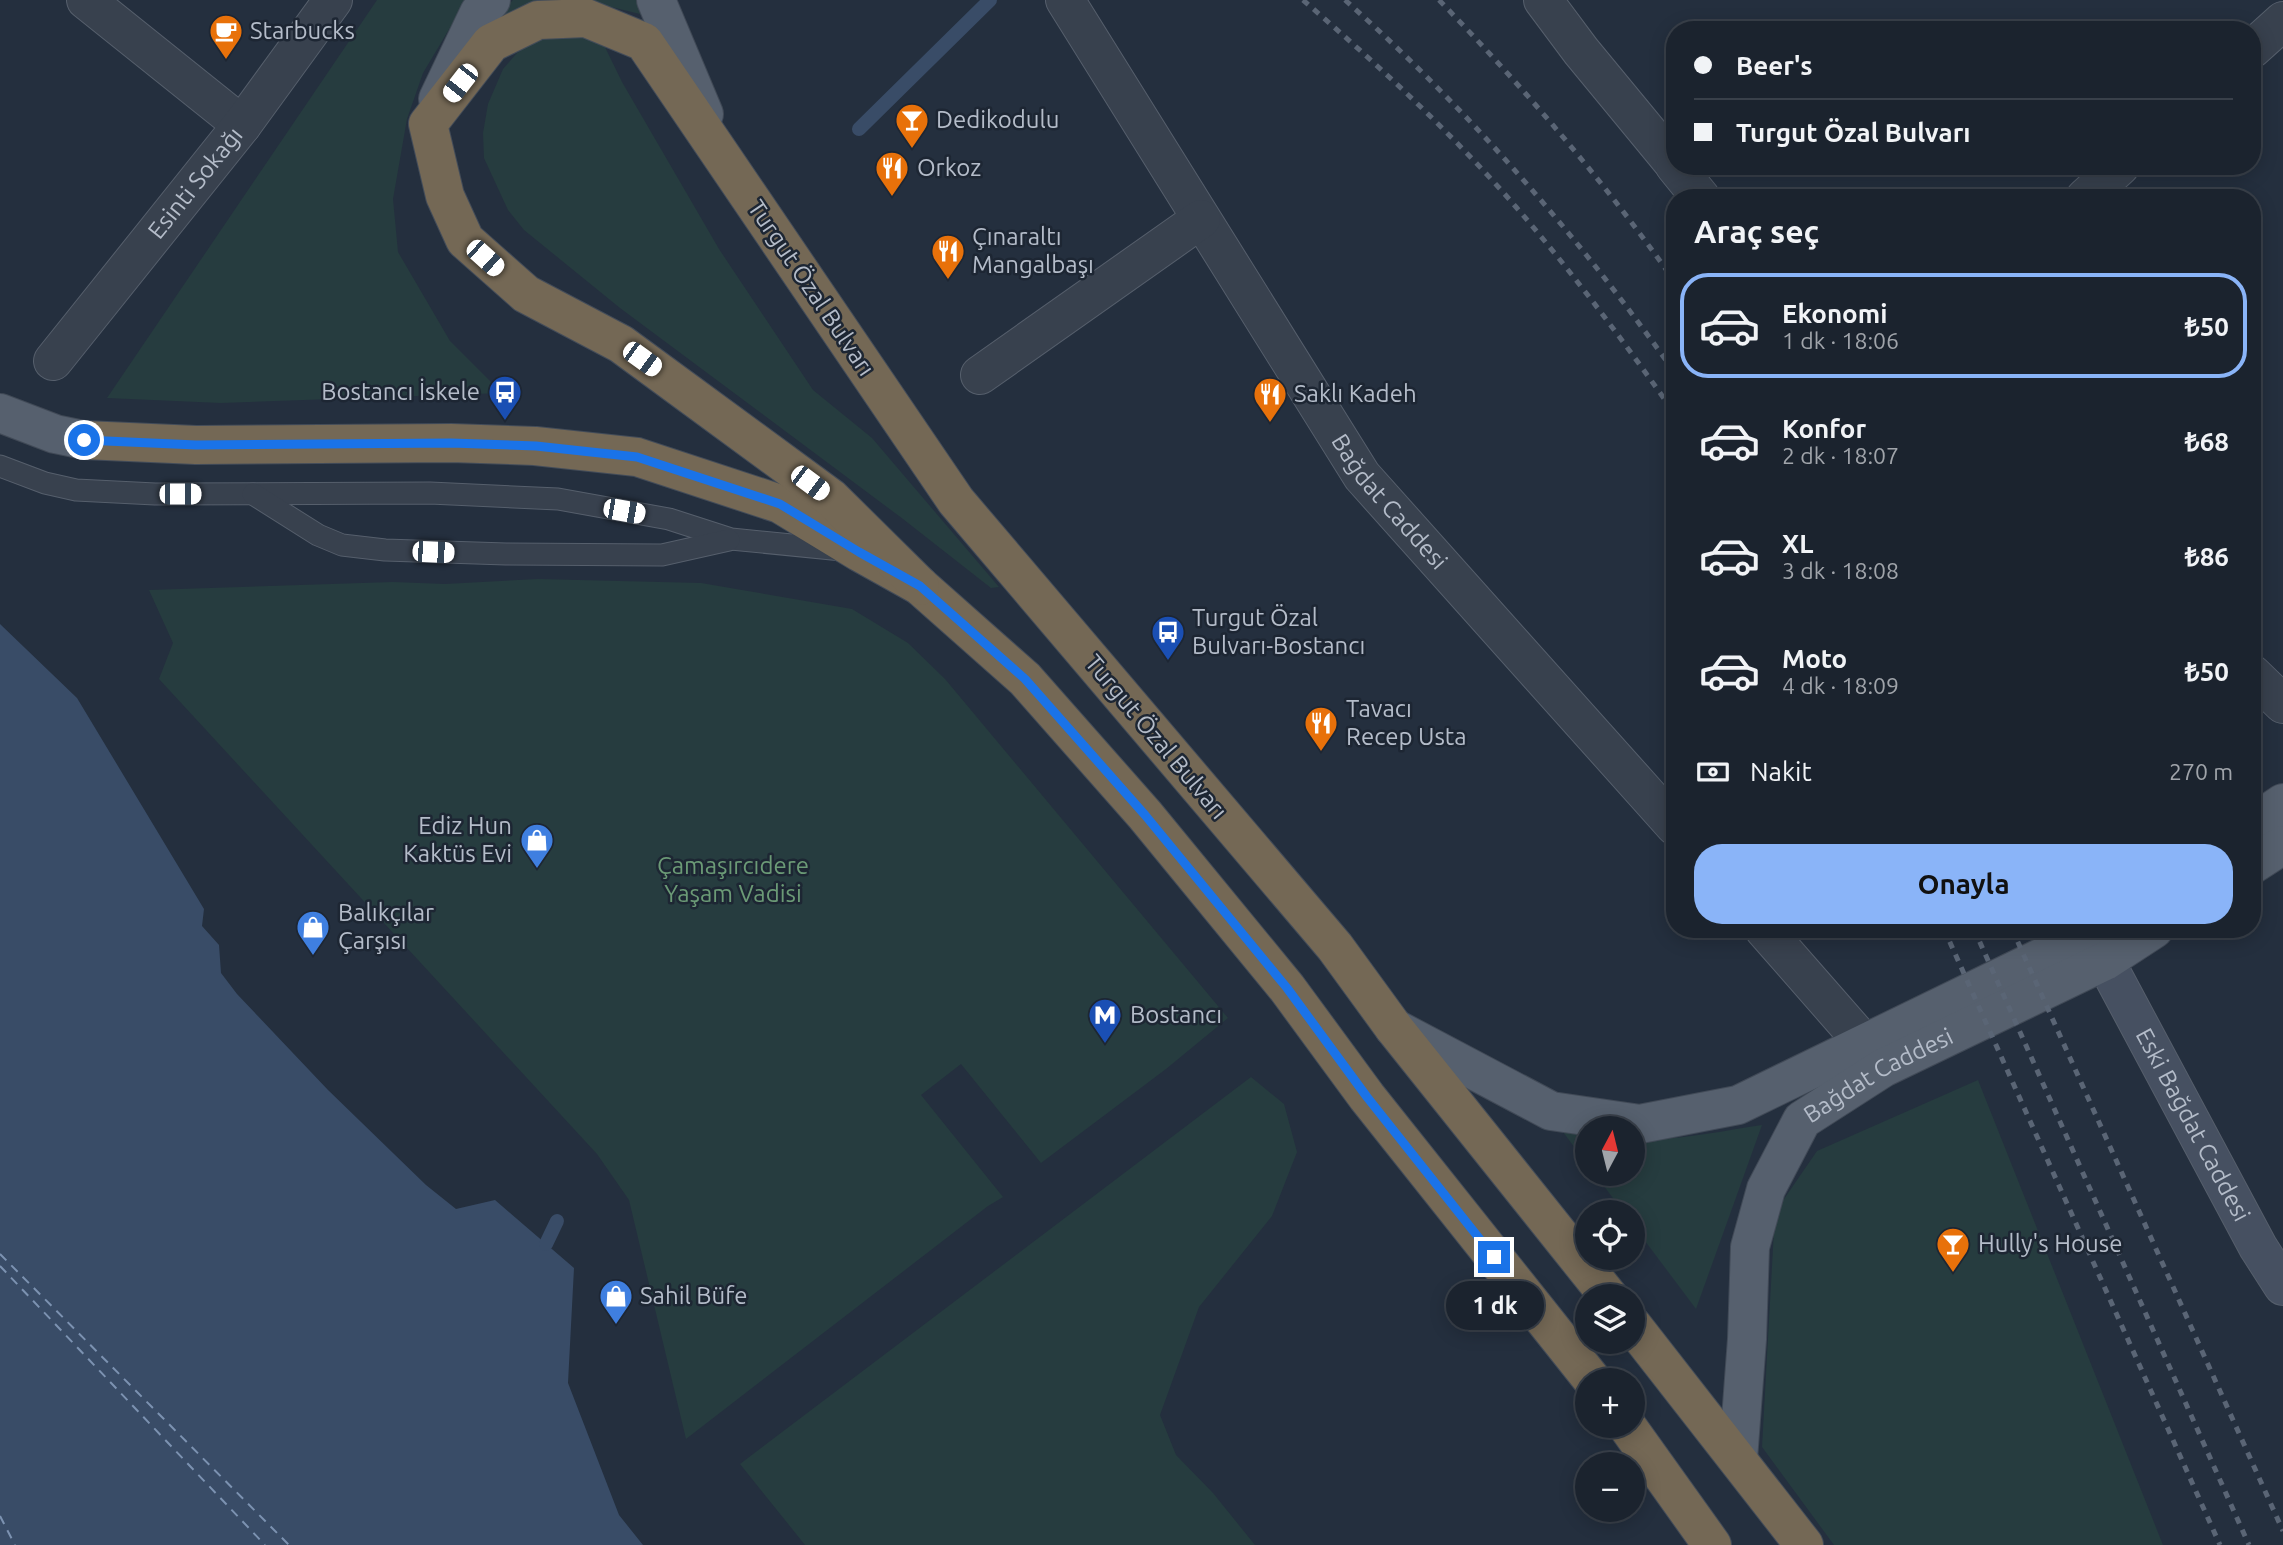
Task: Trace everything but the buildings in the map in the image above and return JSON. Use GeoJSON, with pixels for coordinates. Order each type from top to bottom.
{"type":"FeatureCollection","features":[{"type":"Feature","properties":{"kind":"highway","name":"Turgut Özal Bulvarı"},"geometry":{"type":"LineString","coordinates":[[428,124],[491,43],[538,20],[586,18],[645,42],[956,501],[1335,947],[1394,1028],[1599,1284]]}},
{"type":"Feature","properties":{"kind":"highway"},"geometry":{"type":"LineString","coordinates":[[428,124],[444,196],[465,240],[526,294],[621,344],[831,498],[920,586],[1025,679],[1145,815],[1287,988],[1367,1097],[1582,1368]]}},
{"type":"Feature","properties":{"kind":"highway"},"geometry":{"type":"LineString","coordinates":[[84,440],[196,445],[463,443],[536,446],[637,457],[780,504],[920,586]]}},
{"type":"Feature","properties":{"kind":"highway"},"geometry":{"type":"LineString","coordinates":[[1645,1341],[1804,1545]]}},
{"type":"Feature","properties":{"kind":"highway"},"geometry":{"type":"LineString","coordinates":[[1636,1438],[1712,1545]]}},
{"type":"Feature","properties":{"kind":"main road"},"geometry":{"type":"LineString","coordinates":[[428,124],[447,76],[479,13],[491,0]]}},
{"type":"Feature","properties":{"kind":"main road"},"geometry":{"type":"LineString","coordinates":[[656,0],[724,161]]}},
{"type":"Feature","properties":{"kind":"main road"},"geometry":{"type":"LineString","coordinates":[[0,413],[55,434],[84,440]]}},
{"type":"Feature","properties":{"kind":"main road"},"geometry":{"type":"LineString","coordinates":[[2261,818],[2283,803]]}},
{"type":"Feature","properties":{"kind":"main road"},"geometry":{"type":"LineString","coordinates":[[2261,859],[2283,845]]}},
{"type":"Feature","properties":{"kind":"main road","name":"Bağdat Caddesi"},"geometry":{"type":"LineString","coordinates":[[1394,1028],[1551,1111],[1640,1124],[1738,1105],[1863,1042],[2099,942]]}},
{"type":"Feature","properties":{"kind":"main road","name":"Bağdat Caddesi"},"geometry":{"type":"LineString","coordinates":[[1738,1459],[1747,1339],[1749,1247],[1766,1189],[1802,1120],[1883,1068],[2099,942]]}},
{"type":"Feature","properties":{"kind":"street"},"geometry":{"type":"LineString","coordinates":[[86,0],[242,125]]}},
{"type":"Feature","properties":{"kind":"street","name":"Esinti Sokağı"},"geometry":{"type":"LineString","coordinates":[[53,361],[242,125],[333,0]]}},
{"type":"Feature","properties":{"kind":"street","name":"Bağdat Caddesi"},"geometry":{"type":"LineString","coordinates":[[1065,0],[1362,476],[1666,816]]}},
{"type":"Feature","properties":{"kind":"street"},"geometry":{"type":"LineString","coordinates":[[1543,0],[1666,155]]}},
{"type":"Feature","properties":{"kind":"street"},"geometry":{"type":"LineString","coordinates":[[2261,41],[2283,21]]}},
{"type":"Feature","properties":{"kind":"street"},"geometry":{"type":"LineString","coordinates":[[1682,175],[1694,189]]}},
{"type":"Feature","properties":{"kind":"street"},"geometry":{"type":"LineString","coordinates":[[2095,189],[2110,175]]}},
{"type":"Feature","properties":{"kind":"street"},"geometry":{"type":"LineString","coordinates":[[980,375],[1201,219]]}},
{"type":"Feature","properties":{"kind":"street"},"geometry":{"type":"LineString","coordinates":[[2261,683],[2283,704]]}},
{"type":"Feature","properties":{"kind":"street","name":"Bağdat Caddesi"},"geometry":{"type":"LineString","coordinates":[[1773,938],[1863,1042]]}},
{"type":"Feature","properties":{"kind":"street","name":"Eski Bağdat Caddesi"},"geometry":{"type":"LineString","coordinates":[[2099,942],[2258,1248],[2283,1286]]}},
{"type":"Feature","properties":{"kind":"lane"},"geometry":{"type":"LineString","coordinates":[[0,466],[45,483],[76,490],[155,494],[430,493],[558,499],[669,519],[731,539],[859,552]]}},
{"type":"Feature","properties":{"kind":"lane"},"geometry":{"type":"LineString","coordinates":[[253,494],[318,535],[342,545],[385,550],[662,555],[731,539]]}},
{"type":"Feature","properties":{"kind":"green space"},"geometry":{"type":"Polygon","coordinates":[[[377,0],[470,0],[457,16],[423,73],[407,119],[393,199],[398,252],[450,341],[502,393],[221,403],[107,398],[377,0]]]}},
{"type":"Feature","properties":{"kind":"green space"},"geometry":{"type":"Polygon","coordinates":[[[513,0],[640,0],[659,34],[640,14],[599,4],[491,22],[513,0]]]}},
{"type":"Feature","properties":{"kind":"green space"},"geometry":{"type":"Polygon","coordinates":[[[584,35],[604,45],[622,82],[719,249],[813,390],[872,438],[999,587],[991,588],[620,308],[524,230],[508,210],[484,158],[483,133],[488,104],[503,69],[517,53],[538,37],[584,35]]]}},
{"type":"Feature","properties":{"kind":"green space","name":"Çamaşırcıdere Yaşam Vadisi"},"geometry":{"type":"Polygon","coordinates":[[[538,579],[701,583],[852,609],[908,643],[945,679],[1228,1018],[1166,1069],[1041,1163],[961,1064],[921,1095],[1003,1197],[686,1439],[629,1200],[597,1154],[159,679],[173,643],[149,590],[393,582],[445,584],[538,579]]]}},
{"type":"Feature","properties":{"kind":"green space"},"geometry":{"type":"Polygon","coordinates":[[[1251,1077],[1284,1104],[1297,1152],[1272,1216],[1199,1307],[1160,1415],[1176,1455],[1213,1493],[1255,1545],[805,1545],[740,1464],[1251,1077]]]}},
{"type":"Feature","properties":{"kind":"green space"},"geometry":{"type":"Polygon","coordinates":[[[1978,1080],[2163,1545],[1834,1545],[1762,1447],[1775,1212],[1817,1151],[1978,1080]]]}},
{"type":"Feature","properties":{"kind":"green space"},"geometry":{"type":"Polygon","coordinates":[[[1762,1125],[1696,1309],[1645,1241],[1645,1200],[1614,1200],[1604,1186],[1645,1186],[1645,1139],[1681,1137],[1762,1125]]]}},
{"type":"Feature","properties":{"kind":"green space"},"geometry":{"type":"Polygon","coordinates":[[[1563,1132],[1575,1133],[1575,1148],[1563,1132]]]}},
{"type":"Feature","properties":{"kind":"water"},"geometry":{"type":"Polygon","coordinates":[[[0,624],[77,698],[204,909],[202,926],[219,945],[221,973],[237,994],[328,1090],[426,1185],[456,1209],[495,1200],[574,1268],[568,1383],[619,1515],[643,1545],[0,1545],[0,624]]]}},
{"type":"Feature","properties":{"kind":"waterway"},"geometry":{"type":"LineString","coordinates":[[859,129],[990,0]]}},
{"type":"Feature","properties":{"kind":"waterway"},"geometry":{"type":"LineString","coordinates":[[546,1244],[557,1221]]}},
{"type":"Feature","properties":{"kind":"ferry route"},"geometry":{"type":"LineString","coordinates":[[0,1254],[289,1545]]}},
{"type":"Feature","properties":{"kind":"ferry route"},"geometry":{"type":"LineString","coordinates":[[0,1266],[265,1545]]}},
{"type":"Feature","properties":{"kind":"ferry route"},"geometry":{"type":"LineString","coordinates":[[0,1516],[15,1545]]}},
{"type":"Feature","properties":{"kind":"railway"},"geometry":{"type":"LineString","coordinates":[[1303,0],[1413,100],[1491,179],[1578,283],[1666,402]]}},
{"type":"Feature","properties":{"kind":"railway"},"geometry":{"type":"LineString","coordinates":[[1345,0],[1436,86],[1521,177],[1601,273],[1666,361]]}},
{"type":"Feature","properties":{"kind":"railway"},"geometry":{"type":"LineString","coordinates":[[1439,0],[1562,136],[1666,269]]}},
{"type":"Feature","properties":{"kind":"railway"},"geometry":{"type":"LineString","coordinates":[[1948,938],[2220,1545]]}},
{"type":"Feature","properties":{"kind":"railway"},"geometry":{"type":"LineString","coordinates":[[1978,938],[2249,1545]]}},
{"type":"Feature","properties":{"kind":"railway"},"geometry":{"type":"LineString","coordinates":[[2016,938],[2283,1531]]}},
{"type":"Feature","properties":{"kind":"place","name":"Starbucks"},"geometry":{"type":"Point","coordinates":[226,61]}},
{"type":"Feature","properties":{"kind":"place","name":"Dedikodulu"},"geometry":{"type":"Point","coordinates":[912,150]}},
{"type":"Feature","properties":{"kind":"place","name":"Orkoz"},"geometry":{"type":"Point","coordinates":[892,198]}},
{"type":"Feature","properties":{"kind":"place","name":"Çınaraltı Mangalbaşı"},"geometry":{"type":"Point","coordinates":[948,281]}},
{"type":"Feature","properties":{"kind":"place","name":"Bostancı İskele"},"geometry":{"type":"Point","coordinates":[505,422]}},
{"type":"Feature","properties":{"kind":"place","name":"Saklı Kadeh"},"geometry":{"type":"Point","coordinates":[1270,424]}},
{"type":"Feature","properties":{"kind":"place","name":"Turgut Özal Bulvarı-Bostancı"},"geometry":{"type":"Point","coordinates":[1168,662]}},
{"type":"Feature","properties":{"kind":"place","name":"Tavacı Recep Usta"},"geometry":{"type":"Point","coordinates":[1321,753]}},
{"type":"Feature","properties":{"kind":"place","name":"Ediz Hun Kaktüs Evi"},"geometry":{"type":"Point","coordinates":[537,870]}},
{"type":"Feature","properties":{"kind":"place","name":"Balıkçılar Çarşısı"},"geometry":{"type":"Point","coordinates":[313,957]}},
{"type":"Feature","properties":{"kind":"place","name":"Bostancı"},"geometry":{"type":"Point","coordinates":[1105,1045]}},
{"type":"Feature","properties":{"kind":"place","name":"Hully's House"},"geometry":{"type":"Point","coordinates":[1953,1274]}},
{"type":"Feature","properties":{"kind":"place","name":"Sahil Büfe"},"geometry":{"type":"Point","coordinates":[616,1326]}},
{"type":"Feature","properties":{"kind":"route"},"geometry":{"type":"LineString","coordinates":[[84,440],[196,445],[451,443],[536,446],[637,457],[780,504],[920,586],[1025,679],[1145,815],[1287,988],[1367,1097],[1494,1257]]}}]}
